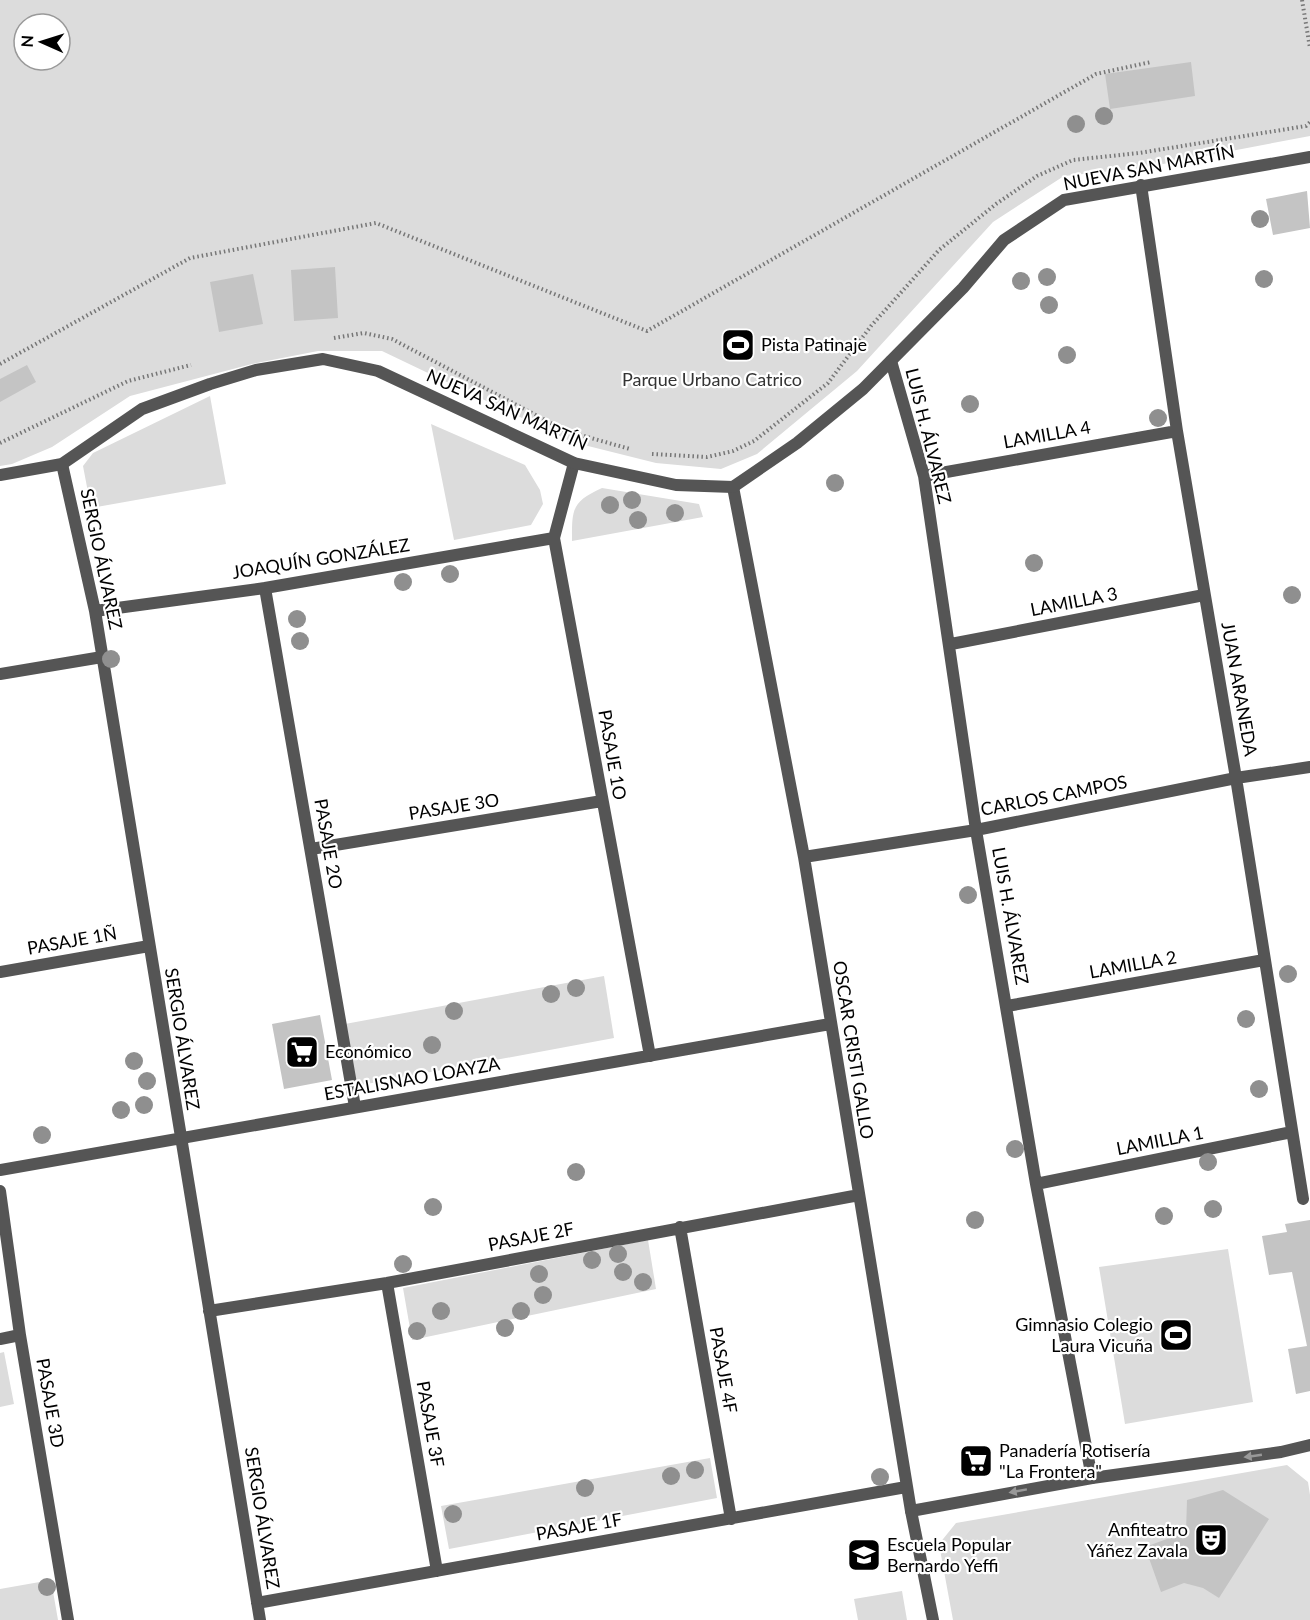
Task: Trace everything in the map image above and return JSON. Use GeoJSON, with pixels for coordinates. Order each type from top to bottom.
{"type":"FeatureCollection","features":[{"type":"Feature","properties":{"kind":"street","name":"NUEVA SAN MARTÍN"},"geometry":{"type":"LineString","coordinates":[[0,475],[62,464],[142,409],[256,370],[323,359],[378,371],[574,463],[676,485],[733,487],[797,443],[863,389],[963,288],[1004,240],[1064,200],[1310,157]]}},
{"type":"Feature","properties":{"kind":"street","name":"JUAN ARANEDA"},"geometry":{"type":"LineString","coordinates":[[1141,185],[1177,431],[1236,778],[1303,1199]]}},
{"type":"Feature","properties":{"kind":"street","name":"LUIS H. ÁLVAREZ"},"geometry":{"type":"LineString","coordinates":[[891,361],[924,476],[951,644],[976,830],[1036,1184],[1092,1478]]}},
{"type":"Feature","properties":{"kind":"street","name":"LAMILLA 4"},"geometry":{"type":"LineString","coordinates":[[924,476],[1177,431]]}},
{"type":"Feature","properties":{"kind":"street","name":"PASAJE 1O"},"geometry":{"type":"LineString","coordinates":[[574,463],[554,538],[650,1056]]}},
{"type":"Feature","properties":{"kind":"street","name":"SERGIO ÁLVAREZ"},"geometry":{"type":"LineString","coordinates":[[62,464],[102,657],[260,1620]]}},
{"type":"Feature","properties":{"kind":"street","name":"OSCAR CRISTI GALLO"},"geometry":{"type":"LineString","coordinates":[[733,487],[804,857],[906,1487],[933,1620]]}},
{"type":"Feature","properties":{"kind":"street","name":"JOAQUÍN GONZÁLEZ"},"geometry":{"type":"LineString","coordinates":[[94,611],[265,588],[554,538]]}},
{"type":"Feature","properties":{"kind":"street","name":"PASAJE 2O"},"geometry":{"type":"LineString","coordinates":[[265,588],[355,1107]]}},
{"type":"Feature","properties":{"kind":"street","name":"LAMILLA 3"},"geometry":{"type":"LineString","coordinates":[[951,644],[1204,595]]}},
{"type":"Feature","properties":{"kind":"street"},"geometry":{"type":"LineString","coordinates":[[0,674],[102,657]]}},
{"type":"Feature","properties":{"kind":"street","name":"CARLOS CAMPOS"},"geometry":{"type":"LineString","coordinates":[[804,857],[976,830],[1236,778],[1310,767]]}},
{"type":"Feature","properties":{"kind":"street","name":"PASAJE 3O"},"geometry":{"type":"LineString","coordinates":[[311,849],[602,801]]}},
{"type":"Feature","properties":{"kind":"street","name":"PASAJE 1Ñ"},"geometry":{"type":"LineString","coordinates":[[0,972],[150,946]]}},
{"type":"Feature","properties":{"kind":"street","name":"LAMILLA 2"},"geometry":{"type":"LineString","coordinates":[[1007,1006],[1264,960]]}},
{"type":"Feature","properties":{"kind":"street","name":"ESTALISNAO LOAYZA"},"geometry":{"type":"LineString","coordinates":[[0,1170],[830,1024]]}},
{"type":"Feature","properties":{"kind":"street","name":"LAMILLA 1"},"geometry":{"type":"LineString","coordinates":[[1036,1184],[1292,1132]]}},
{"type":"Feature","properties":{"kind":"street","name":"PASAJE 3D"},"geometry":{"type":"LineString","coordinates":[[0,1191],[20,1335],[68,1620]]}},
{"type":"Feature","properties":{"kind":"street","name":"PASAJE 2F"},"geometry":{"type":"LineString","coordinates":[[209,1311],[387,1283],[859,1195]]}},
{"type":"Feature","properties":{"kind":"street","name":"PASAJE 4F"},"geometry":{"type":"LineString","coordinates":[[680,1227],[732,1519]]}},
{"type":"Feature","properties":{"kind":"street","name":"PASAJE 3F"},"geometry":{"type":"LineString","coordinates":[[387,1283],[437,1571]]}},
{"type":"Feature","properties":{"kind":"street"},"geometry":{"type":"LineString","coordinates":[[0,1339],[20,1335]]}},
{"type":"Feature","properties":{"kind":"street"},"geometry":{"type":"LineString","coordinates":[[911,1511],[1092,1478],[1281,1452],[1310,1445]]}},
{"type":"Feature","properties":{"kind":"street","name":"PASAJE 1F"},"geometry":{"type":"LineString","coordinates":[[257,1603],[906,1487]]}},
{"type":"Feature","properties":{"kind":"path"},"geometry":{"type":"LineString","coordinates":[[1302,0],[1310,48]]}},
{"type":"Feature","properties":{"kind":"path"},"geometry":{"type":"LineString","coordinates":[[0,364],[190,258],[376,223],[647,331],[1096,74],[1151,62]]}},
{"type":"Feature","properties":{"kind":"path"},"geometry":{"type":"LineString","coordinates":[[647,454],[707,457],[733,451],[754,441],[828,383],[871,326],[939,250],[996,204],[1037,176],[1073,160],[1306,126],[1310,122]]}},
{"type":"Feature","properties":{"kind":"path"},"geometry":{"type":"LineString","coordinates":[[330,338],[364,333],[392,339],[566,432],[637,451]]}},
{"type":"Feature","properties":{"kind":"path"},"geometry":{"type":"LineString","coordinates":[[0,443],[128,381],[193,364]]}},
{"type":"Feature","properties":{"kind":"green space","name":"Parque Urbano Catrico"},"geometry":{"type":"Polygon","coordinates":[[[0,0],[1310,0],[1310,136],[1142,168],[1064,176],[993,222],[857,371],[757,454],[721,469],[656,463],[572,442],[382,351],[318,351],[252,364],[130,396],[52,447],[12,464],[0,466],[0,0]]]}},
{"type":"Feature","properties":{"kind":"green space"},"geometry":{"type":"Polygon","coordinates":[[[210,396],[226,484],[91,508],[83,466],[93,453],[210,396]]]}},
{"type":"Feature","properties":{"kind":"green space"},"geometry":{"type":"Polygon","coordinates":[[[431,424],[525,465],[540,490],[543,504],[531,525],[454,540],[431,424]]]}},
{"type":"Feature","properties":{"kind":"green space"},"geometry":{"type":"Polygon","coordinates":[[[602,488],[699,504],[703,517],[572,541],[575,508],[584,498],[602,488]]]}},
{"type":"Feature","properties":{"kind":"green space"},"geometry":{"type":"Polygon","coordinates":[[[604,976],[614,1038],[356,1086],[345,1024],[604,976]]]}},
{"type":"Feature","properties":{"kind":"green space"},"geometry":{"type":"Polygon","coordinates":[[[648,1240],[656,1289],[412,1340],[403,1288],[648,1240]]]}},
{"type":"Feature","properties":{"kind":"green space","name":"Gimnasio Colegio Laura Vicuña"},"geometry":{"type":"Polygon","coordinates":[[[1228,1249],[1253,1402],[1125,1424],[1099,1267],[1228,1249]]]}},
{"type":"Feature","properties":{"kind":"green space"},"geometry":{"type":"Polygon","coordinates":[[[4,1352],[14,1404],[0,1407],[0,1353],[4,1352]]]}},
{"type":"Feature","properties":{"kind":"green space"},"geometry":{"type":"Polygon","coordinates":[[[710,1458],[717,1498],[449,1549],[441,1506],[710,1458]]]}},
{"type":"Feature","properties":{"kind":"green space"},"geometry":{"type":"Polygon","coordinates":[[[1287,1465],[1308,1482],[1310,1495],[1310,1620],[953,1620],[939,1544],[956,1523],[1287,1465]]]}},
{"type":"Feature","properties":{"kind":"green space"},"geometry":{"type":"Polygon","coordinates":[[[51,1580],[58,1620],[0,1620],[0,1589],[51,1580]]]}},
{"type":"Feature","properties":{"kind":"green space"},"geometry":{"type":"Polygon","coordinates":[[[902,1591],[907,1620],[858,1620],[854,1599],[902,1591]]]}},
{"type":"Feature","properties":{"kind":"building"},"geometry":{"type":"Polygon","coordinates":[[[1191,62],[1195,96],[1110,109],[1105,74],[1191,62]]]}},
{"type":"Feature","properties":{"kind":"building"},"geometry":{"type":"Polygon","coordinates":[[[1307,191],[1310,228],[1273,235],[1266,199],[1307,191]]]}},
{"type":"Feature","properties":{"kind":"building"},"geometry":{"type":"Polygon","coordinates":[[[335,267],[338,318],[294,321],[291,270],[335,267]]]}},
{"type":"Feature","properties":{"kind":"building"},"geometry":{"type":"Polygon","coordinates":[[[253,274],[263,324],[219,332],[210,282],[253,274]]]}},
{"type":"Feature","properties":{"kind":"building"},"geometry":{"type":"Polygon","coordinates":[[[27,365],[36,382],[0,402],[0,379],[27,365]]]}},
{"type":"Feature","properties":{"kind":"building","name":"Económico"},"geometry":{"type":"Polygon","coordinates":[[[320,1015],[332,1080],[284,1089],[272,1024],[320,1015]]]}},
{"type":"Feature","properties":{"kind":"building"},"geometry":{"type":"Polygon","coordinates":[[[1310,1220],[1310,1391],[1296,1394],[1288,1349],[1307,1346],[1292,1272],[1269,1275],[1262,1236],[1287,1232],[1285,1224],[1310,1220]]]}},
{"type":"Feature","properties":{"kind":"building","name":"Anfiteatro Yáñez Zavala"},"geometry":{"type":"Polygon","coordinates":[[[1223,1490],[1269,1519],[1219,1598],[1203,1588],[1184,1583],[1161,1592],[1145,1547],[1186,1532],[1187,1500],[1223,1490]]]}},
{"type":"Feature","properties":{"kind":"place","name":"Pista Patinaje"},"geometry":{"type":"Point","coordinates":[738,345]}},
{"type":"Feature","properties":{"kind":"place","name":"Económico"},"geometry":{"type":"Point","coordinates":[302,1052]}},
{"type":"Feature","properties":{"kind":"place","name":"Gimnasio Colegio Laura Vicuña"},"geometry":{"type":"Point","coordinates":[1176,1335]}},
{"type":"Feature","properties":{"kind":"place","name":"Panadería Rotisería \"La Frontera\""},"geometry":{"type":"Point","coordinates":[976,1461]}},
{"type":"Feature","properties":{"kind":"place","name":"Anfiteatro Yáñez Zavala"},"geometry":{"type":"Point","coordinates":[1211,1540]}},
{"type":"Feature","properties":{"kind":"place","name":"Escuela Popular Bernardo Yeffi"},"geometry":{"type":"Point","coordinates":[864,1555]}}]}
